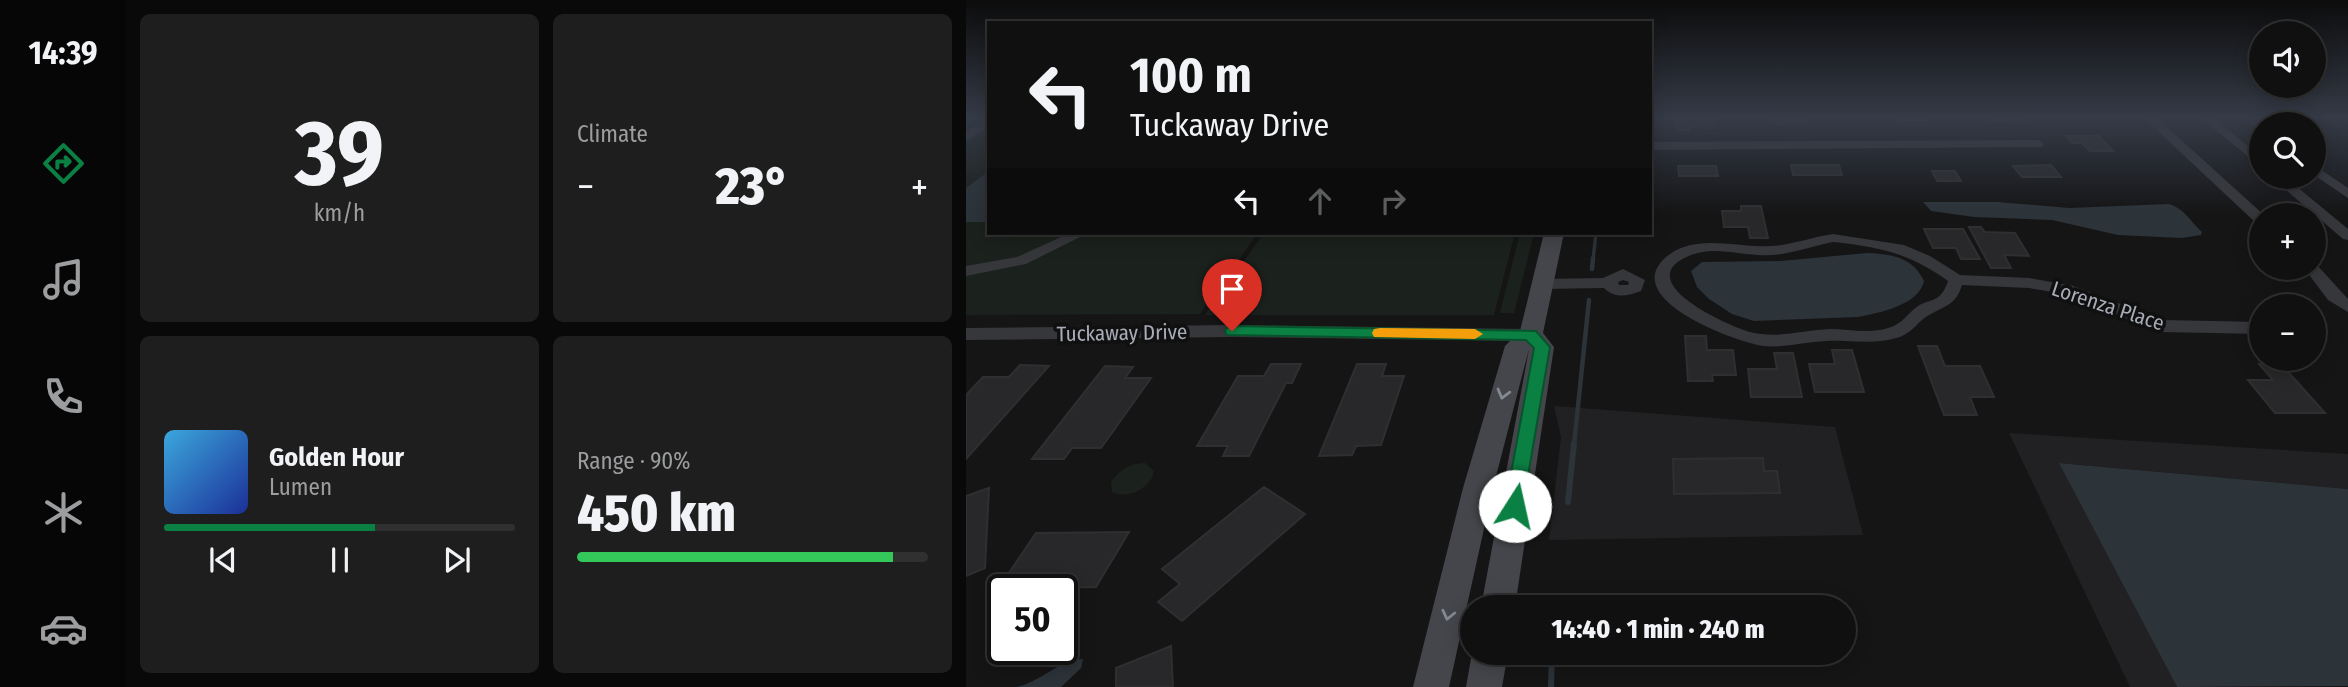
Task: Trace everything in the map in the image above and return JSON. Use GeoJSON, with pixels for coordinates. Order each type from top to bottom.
{"type":"FeatureCollection","features":[{"type":"Feature","properties":{"kind":"main road"},"geometry":{"type":"LineString","coordinates":[[1431,687],[1478,488],[1517,346],[1531,335],[1554,235]]}},
{"type":"Feature","properties":{"kind":"main road"},"geometry":{"type":"LineString","coordinates":[[1500,595],[1542,347],[1531,335]]}},
{"type":"Feature","properties":{"kind":"main road"},"geometry":{"type":"LineString","coordinates":[[1484,687],[1488,665]]}},
{"type":"Feature","properties":{"kind":"street"},"geometry":{"type":"LineString","coordinates":[[2185,150],[2249,209]]}},
{"type":"Feature","properties":{"kind":"street"},"geometry":{"type":"LineString","coordinates":[[2326,178],[2348,194]]}},
{"type":"Feature","properties":{"kind":"street"},"geometry":{"type":"LineString","coordinates":[[2291,189],[2348,236]]}},
{"type":"Feature","properties":{"kind":"street"},"geometry":{"type":"LineString","coordinates":[[966,271],[1021,261],[1077,235]]}},
{"type":"Feature","properties":{"kind":"street"},"geometry":{"type":"LineString","coordinates":[[1542,284],[1609,283],[1619,275],[1635,283],[1667,292],[1700,317],[1754,339],[1780,340],[1817,335],[1868,338],[1889,335],[1914,323],[1920,312],[1945,304],[1956,281],[1920,255],[1888,244],[1833,239],[1771,251],[1696,248],[1681,254],[1670,262],[1664,271],[1663,280],[1667,292]]}},
{"type":"Feature","properties":{"kind":"street"},"geometry":{"type":"LineString","coordinates":[[1635,283],[1664,271]]}},
{"type":"Feature","properties":{"kind":"street"},"geometry":{"type":"LineString","coordinates":[[2321,280],[2334,296],[2348,307]]}},
{"type":"Feature","properties":{"kind":"street","name":"Lorenza Place"},"geometry":{"type":"LineString","coordinates":[[1956,281],[2029,283],[2067,290],[2161,326],[2249,328]]}},
{"type":"Feature","properties":{"kind":"street","name":"Tuckaway Drive"},"geometry":{"type":"LineString","coordinates":[[974,334],[1232,331],[1531,335]]}},
{"type":"Feature","properties":{"kind":"street"},"geometry":{"type":"LineString","coordinates":[[966,350],[974,334]]}},
{"type":"Feature","properties":{"kind":"shaded area"},"geometry":{"type":"Polygon","coordinates":[[[966,150],[987,150],[987,235],[1257,235],[1200,314],[966,315],[966,150]]]}},
{"type":"Feature","properties":{"kind":"shaded area"},"geometry":{"type":"Polygon","coordinates":[[[987,172],[987,222],[966,222],[966,188],[987,172]]]}},
{"type":"Feature","properties":{"kind":"shaded area"},"geometry":{"type":"Polygon","coordinates":[[[1923,202],[1998,202],[2069,208],[2169,204],[2183,212],[2202,232],[2201,235],[2182,238],[2118,235],[2052,220],[1974,217],[1931,211],[1923,202]]]}},
{"type":"Feature","properties":{"kind":"shaded area"},"geometry":{"type":"Polygon","coordinates":[[[1263,235],[1514,235],[1494,315],[1205,315],[1263,235]]]}},
{"type":"Feature","properties":{"kind":"shaded area"},"geometry":{"type":"Polygon","coordinates":[[[1520,235],[1534,235],[1514,313],[1500,313],[1520,235]]]}},
{"type":"Feature","properties":{"kind":"shaded area"},"geometry":{"type":"Polygon","coordinates":[[[1867,253],[1893,256],[1907,262],[1924,281],[1921,289],[1915,296],[1897,306],[1858,317],[1754,321],[1732,314],[1709,299],[1697,287],[1691,271],[1702,262],[1781,261],[1867,253]]]}},
{"type":"Feature","properties":{"kind":"shaded area"},"geometry":{"type":"Polygon","coordinates":[[[1554,406],[1835,427],[1863,535],[1549,540],[1561,437],[1554,406]]]}},
{"type":"Feature","properties":{"kind":"shaded area"},"geometry":{"type":"Polygon","coordinates":[[[2009,433],[2348,454],[2348,489],[2060,463],[2177,687],[2130,687],[2009,433]]]}},
{"type":"Feature","properties":{"kind":"shaded area"},"geometry":{"type":"Polygon","coordinates":[[[1145,463],[1154,471],[1144,487],[1132,493],[1112,492],[1111,482],[1118,474],[1130,466],[1145,463]]]}},
{"type":"Feature","properties":{"kind":"shaded area"},"geometry":{"type":"Polygon","coordinates":[[[2059,463],[2348,489],[2348,686],[2177,687],[2059,463]]]}},
{"type":"Feature","properties":{"kind":"shaded area"},"geometry":{"type":"Polygon","coordinates":[[[1083,659],[1081,668],[1061,687],[1016,687],[1062,665],[1078,665],[1078,660],[1083,659]]]}},
{"type":"Feature","properties":{"kind":"building"},"geometry":{"type":"Polygon","coordinates":[[[1791,165],[1839,165],[1842,175],[1793,175],[1791,165]]]}},
{"type":"Feature","properties":{"kind":"building"},"geometry":{"type":"Polygon","coordinates":[[[2051,165],[2061,177],[2022,177],[2013,166],[2051,165]]]}},
{"type":"Feature","properties":{"kind":"building"},"geometry":{"type":"Polygon","coordinates":[[[1678,166],[1716,166],[1718,176],[1679,176],[1678,166]]]}},
{"type":"Feature","properties":{"kind":"building"},"geometry":{"type":"Polygon","coordinates":[[[1932,171],[1955,171],[1961,181],[1937,181],[1932,171]]]}},
{"type":"Feature","properties":{"kind":"building"},"geometry":{"type":"Polygon","coordinates":[[[1741,206],[1761,206],[1768,238],[1750,238],[1748,227],[1724,227],[1722,211],[1741,211],[1741,206]]]}},
{"type":"Feature","properties":{"kind":"building"},"geometry":{"type":"Polygon","coordinates":[[[1969,227],[1981,227],[1985,232],[2015,233],[2029,256],[2004,255],[2011,268],[1991,268],[1969,227]]]}},
{"type":"Feature","properties":{"kind":"building"},"geometry":{"type":"Polygon","coordinates":[[[1924,229],[1963,229],[1980,259],[1961,259],[1956,248],[1933,248],[1924,229]]]}},
{"type":"Feature","properties":{"kind":"building"},"geometry":{"type":"Polygon","coordinates":[[[1685,336],[1706,336],[1707,350],[1733,350],[1736,375],[1712,375],[1713,381],[1688,381],[1685,336]]]}},
{"type":"Feature","properties":{"kind":"building"},"geometry":{"type":"Polygon","coordinates":[[[1918,346],[1937,346],[1945,366],[1980,366],[1994,397],[1970,397],[1977,415],[1944,415],[1918,346]]]}},
{"type":"Feature","properties":{"kind":"building"},"geometry":{"type":"Polygon","coordinates":[[[1832,350],[1852,350],[1864,392],[1815,392],[1809,364],[1835,364],[1832,350]]]}},
{"type":"Feature","properties":{"kind":"building"},"geometry":{"type":"Polygon","coordinates":[[[1774,353],[1793,353],[1802,397],[1751,397],[1748,369],[1777,369],[1774,353]]]}},
{"type":"Feature","properties":{"kind":"building"},"geometry":{"type":"Polygon","coordinates":[[[1271,364],[1301,364],[1292,383],[1286,383],[1249,456],[1223,456],[1228,446],[1197,446],[1238,376],[1264,376],[1271,364]]]}},
{"type":"Feature","properties":{"kind":"building"},"geometry":{"type":"Polygon","coordinates":[[[1357,364],[1386,364],[1382,376],[1404,376],[1381,445],[1356,446],[1352,455],[1319,456],[1357,364]]]}},
{"type":"Feature","properties":{"kind":"building"},"geometry":{"type":"Polygon","coordinates":[[[1020,365],[1049,366],[966,459],[966,395],[983,377],[1009,377],[1020,365]]]}},
{"type":"Feature","properties":{"kind":"building"},"geometry":{"type":"Polygon","coordinates":[[[1105,366],[1133,367],[1125,378],[1151,378],[1101,448],[1072,448],[1064,459],[1032,459],[1105,366]]]}},
{"type":"Feature","properties":{"kind":"building"},"geometry":{"type":"Polygon","coordinates":[[[2265,371],[2287,371],[2325,413],[2275,413],[2248,380],[2273,380],[2265,371]]]}},
{"type":"Feature","properties":{"kind":"building"},"geometry":{"type":"Polygon","coordinates":[[[1763,458],[1764,471],[1777,471],[1780,493],[1674,494],[1673,459],[1763,458]]]}},
{"type":"Feature","properties":{"kind":"building"},"geometry":{"type":"Polygon","coordinates":[[[1264,487],[1305,514],[1182,621],[1158,602],[1180,584],[1162,569],[1264,487]]]}},
{"type":"Feature","properties":{"kind":"building"},"geometry":{"type":"Polygon","coordinates":[[[989,488],[985,568],[966,576],[966,496],[989,488]]]}},
{"type":"Feature","properties":{"kind":"building"},"geometry":{"type":"Polygon","coordinates":[[[1129,532],[1096,587],[1078,587],[1078,574],[1008,574],[1036,533],[1129,532]]]}},
{"type":"Feature","properties":{"kind":"building"},"geometry":{"type":"Polygon","coordinates":[[[1171,646],[1173,687],[1116,687],[1116,668],[1171,646]]]}},
{"type":"Feature","properties":{"kind":"waterway"},"geometry":{"type":"LineString","coordinates":[[1593,260],[1596,235]]}},
{"type":"Feature","properties":{"kind":"waterway"},"geometry":{"type":"LineString","coordinates":[[1592,269],[1593,258]]}},
{"type":"Feature","properties":{"kind":"waterway"},"geometry":{"type":"LineString","coordinates":[[1574,445],[1589,300]]}},
{"type":"Feature","properties":{"kind":"waterway"},"geometry":{"type":"LineString","coordinates":[[1568,502],[1574,443]]}},
{"type":"Feature","properties":{"kind":"waterway"},"geometry":{"type":"LineString","coordinates":[[1551,687],[1552,665]]}},
{"type":"Feature","properties":{"kind":"slow traffic"},"geometry":{"type":"LineString","coordinates":[[1380,333],[1475,334]]}},
{"type":"Feature","properties":{"kind":"route"},"geometry":{"type":"LineString","coordinates":[[1232,331],[1531,335],[1542,347],[1515,506]]}}]}
